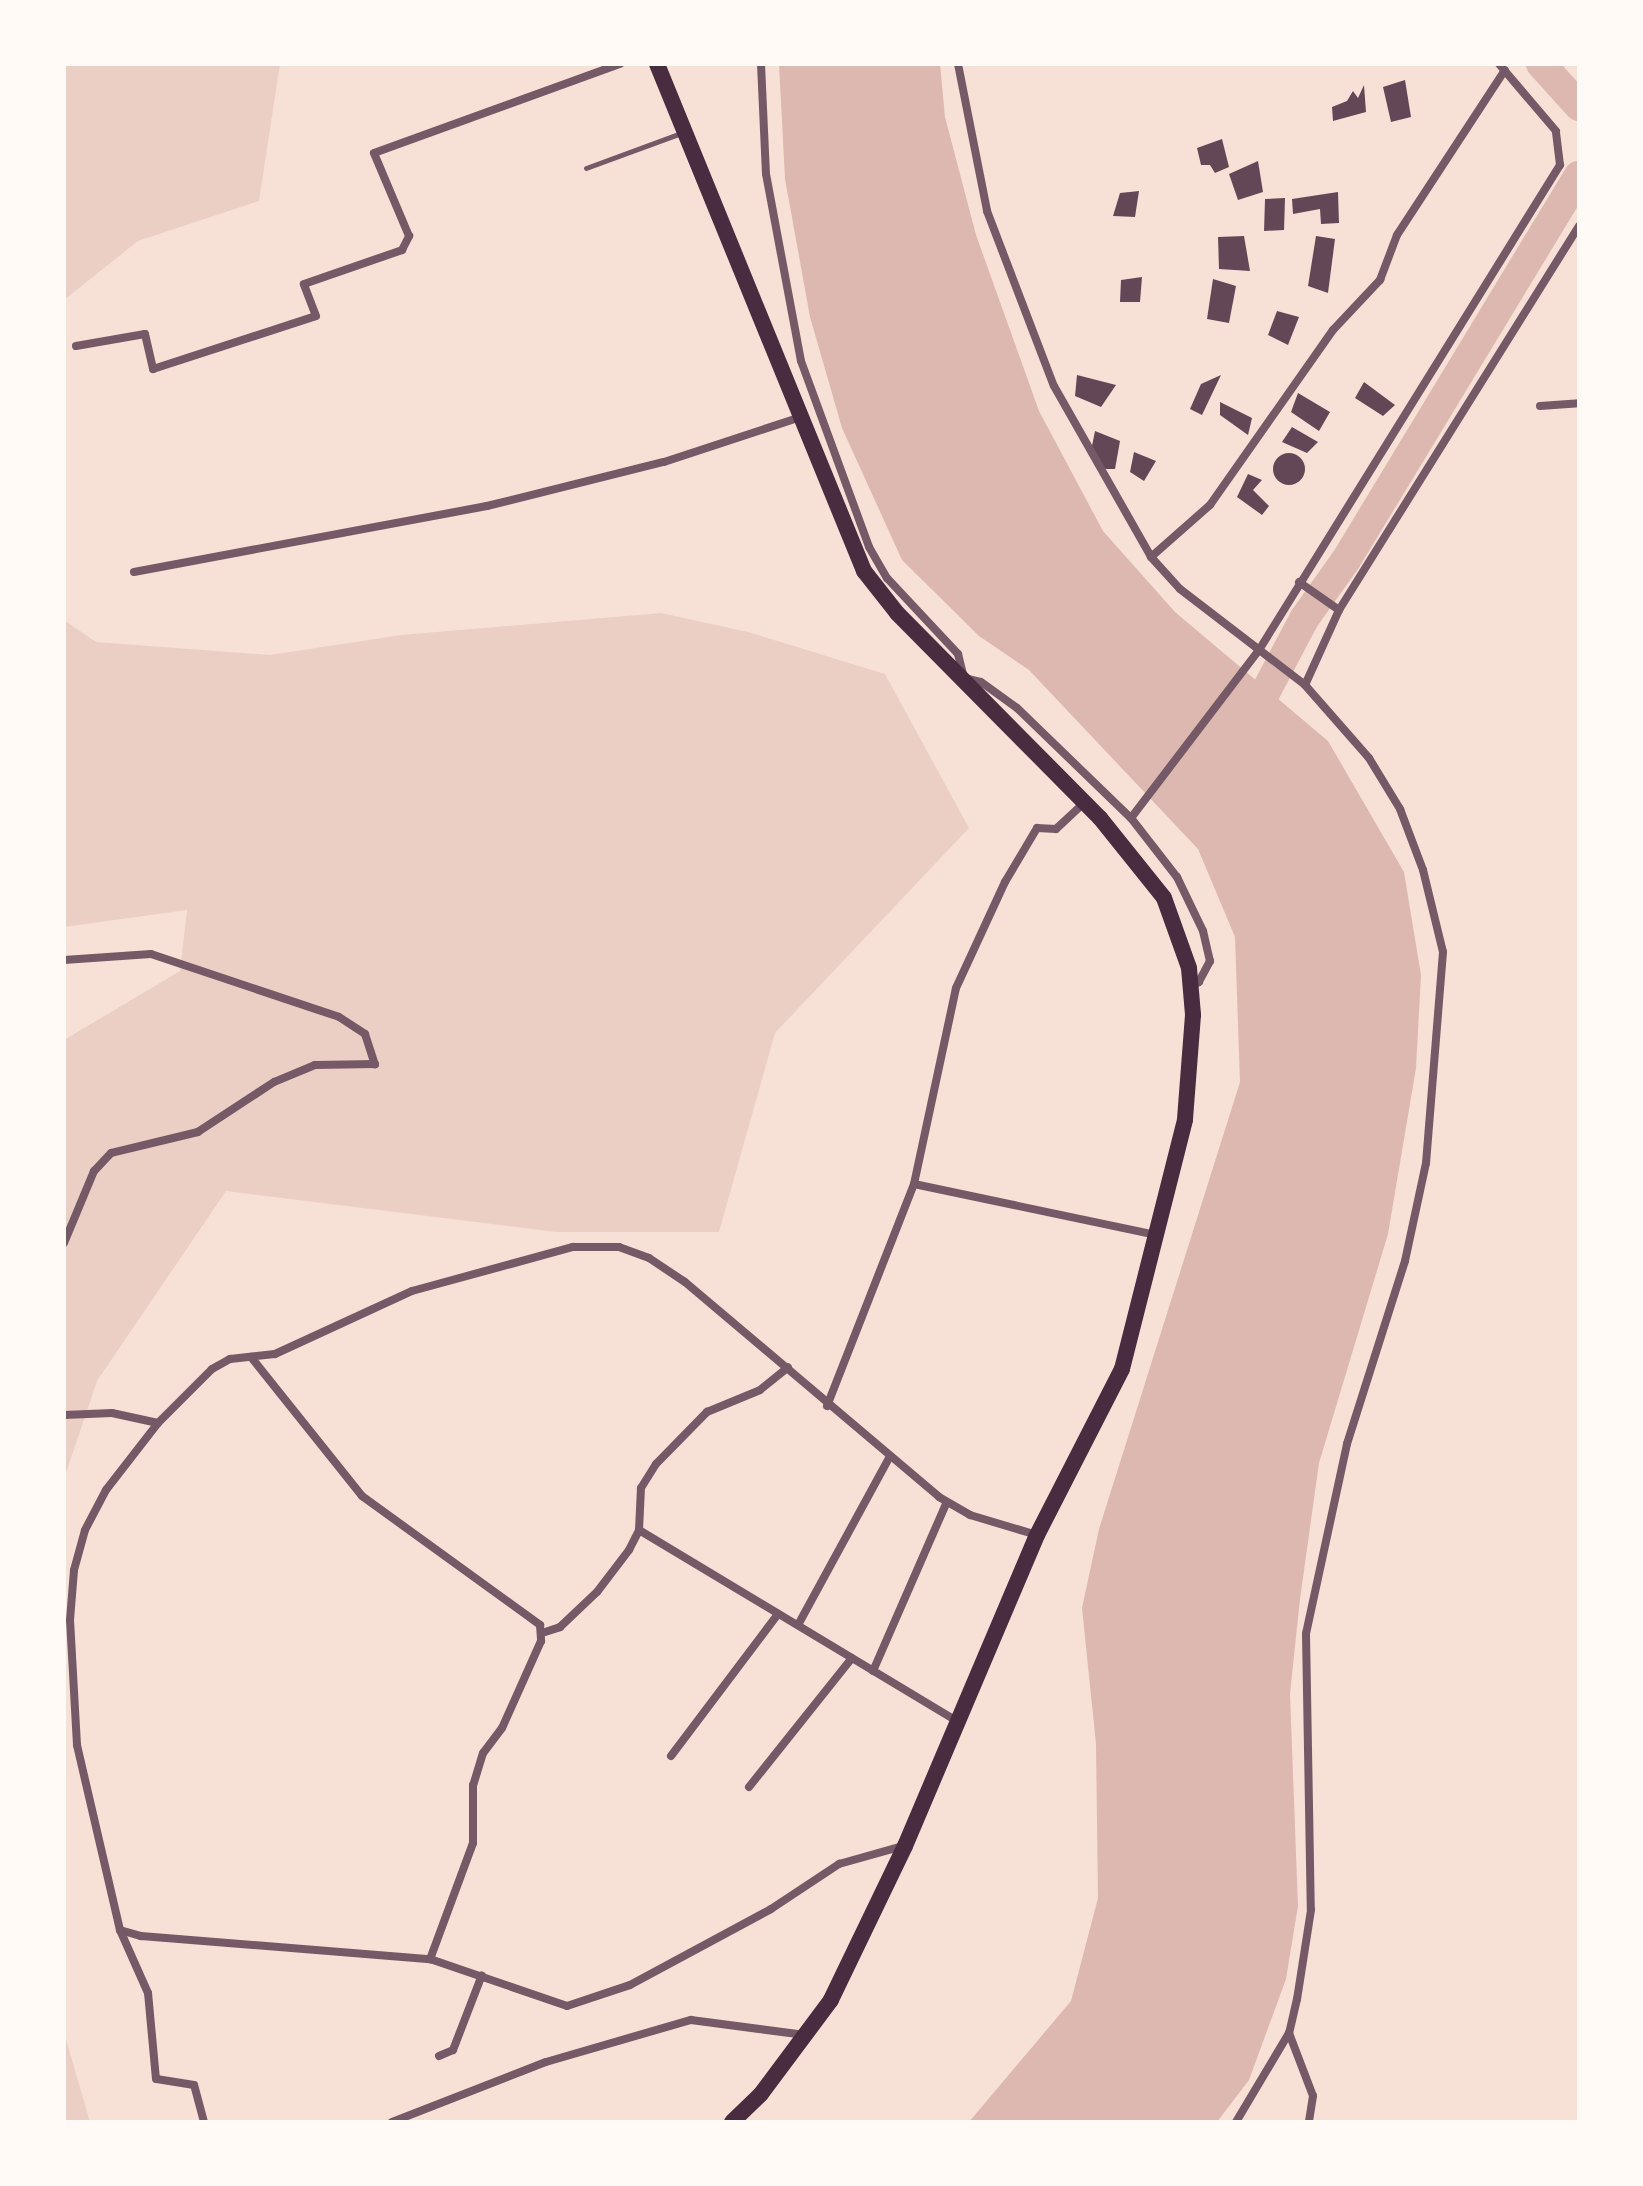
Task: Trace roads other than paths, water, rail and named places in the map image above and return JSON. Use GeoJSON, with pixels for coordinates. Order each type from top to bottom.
{"type":"FeatureCollection","features":[{"type":"Feature","properties":{"kind":"highway"},"geometry":{"type":"LineString","coordinates":[[657,64],[864,571],[897,613],[1084,803],[1164,898],[1178,929],[1191,986],[1192,1066],[1185,1120],[1122,1369],[1037,1535],[905,1846],[831,2000],[761,2094],[732,2122]]}},
{"type":"Feature","properties":{"kind":"street"},"geometry":{"type":"LineString","coordinates":[[76,346],[145,334],[153,369],[316,316],[304,284],[402,250],[409,236],[374,153],[620,64]]}},
{"type":"Feature","properties":{"kind":"street"},"geometry":{"type":"LineString","coordinates":[[761,64],[766,174],[810,393],[869,547],[887,578],[958,654],[964,678],[981,682],[1017,708],[1131,818],[1177,877],[1203,931],[1208,970],[1191,986]]}},
{"type":"Feature","properties":{"kind":"street"},"geometry":{"type":"LineString","coordinates":[[958,64],[987,211],[1028,329],[1054,386],[1151,557],[1180,589],[1302,682],[1369,758],[1400,809],[1423,870],[1443,952],[1426,1163],[1405,1261],[1347,1444],[1306,1634],[1311,1910],[1289,2033],[1236,2122]]}},
{"type":"Feature","properties":{"kind":"street"},"geometry":{"type":"LineString","coordinates":[[1131,818],[1252,658],[1262,652],[1299,582],[1560,165],[1556,131],[1502,67],[1397,235],[1380,280],[1333,330],[1210,505],[1151,557]]}},
{"type":"Feature","properties":{"kind":"street"},"geometry":{"type":"LineString","coordinates":[[1302,682],[1339,610],[1579,226]]}},
{"type":"Feature","properties":{"kind":"street"},"geometry":{"type":"LineString","coordinates":[[1540,406],[1579,403]]}},
{"type":"Feature","properties":{"kind":"street"},"geometry":{"type":"LineString","coordinates":[[134,572],[487,506],[664,462],[801,417]]}},
{"type":"Feature","properties":{"kind":"street"},"geometry":{"type":"LineString","coordinates":[[1299,582],[1339,610]]}},
{"type":"Feature","properties":{"kind":"street"},"geometry":{"type":"LineString","coordinates":[[827,1406],[914,1184],[956,988],[1005,882],[1037,828],[1056,829],[1084,803]]}},
{"type":"Feature","properties":{"kind":"street"},"geometry":{"type":"LineString","coordinates":[[64,960],[151,954],[165,958],[339,1017],[365,1034],[375,1064],[315,1065],[274,1082],[198,1132],[111,1153],[94,1171],[64,1243]]}},
{"type":"Feature","properties":{"kind":"street"},"geometry":{"type":"LineString","coordinates":[[914,1184],[1158,1236]]}},
{"type":"Feature","properties":{"kind":"street"},"geometry":{"type":"LineString","coordinates":[[204,2122],[194,2085],[156,2079],[148,1993],[120,1930],[77,1745],[70,1620],[74,1570],[85,1530],[106,1490],[158,1423],[212,1369],[230,1359],[275,1354],[412,1291],[573,1247],[619,1247],[649,1258],[685,1282],[788,1367],[827,1406],[947,1502],[970,1515],[1037,1535]]}},
{"type":"Feature","properties":{"kind":"street"},"geometry":{"type":"LineString","coordinates":[[251,1357],[362,1496],[535,1621],[542,1633]]}},
{"type":"Feature","properties":{"kind":"street"},"geometry":{"type":"LineString","coordinates":[[430,1959],[473,1843],[473,1785],[483,1753],[502,1728],[542,1633],[560,1627],[597,1592],[639,1530],[641,1488],[656,1464],[707,1412],[760,1390],[788,1367]]}},
{"type":"Feature","properties":{"kind":"street"},"geometry":{"type":"LineString","coordinates":[[64,1415],[112,1413],[158,1423]]}},
{"type":"Feature","properties":{"kind":"street"},"geometry":{"type":"LineString","coordinates":[[798,1625],[889,1458]]}},
{"type":"Feature","properties":{"kind":"street"},"geometry":{"type":"LineString","coordinates":[[873,1671],[947,1502]]}},
{"type":"Feature","properties":{"kind":"street"},"geometry":{"type":"LineString","coordinates":[[639,1530],[957,1721]]}},
{"type":"Feature","properties":{"kind":"street"},"geometry":{"type":"LineString","coordinates":[[671,1756],[778,1614]]}},
{"type":"Feature","properties":{"kind":"street"},"geometry":{"type":"LineString","coordinates":[[749,1787],[852,1658]]}},
{"type":"Feature","properties":{"kind":"street"},"geometry":{"type":"LineString","coordinates":[[120,1930],[141,1936],[430,1959],[567,2006],[585,2002],[671,1963],[839,1864],[905,1846]]}},
{"type":"Feature","properties":{"kind":"street"},"geometry":{"type":"LineString","coordinates":[[439,2056],[453,2050],[482,1975]]}},
{"type":"Feature","properties":{"kind":"street"},"geometry":{"type":"LineString","coordinates":[[392,2122],[546,2062],[691,2020],[806,2035]]}},
{"type":"Feature","properties":{"kind":"street"},"geometry":{"type":"LineString","coordinates":[[1289,2033],[1313,2096],[1309,2122]]}},
{"type":"Feature","properties":{"kind":"lane"},"geometry":{"type":"LineString","coordinates":[[586,168],[685,132]]}},
{"type":"Feature","properties":{"kind":"waterway"},"geometry":{"type":"LineString","coordinates":[[1541,64],[1579,106]]}},
{"type":"Feature","properties":{"kind":"waterway"},"geometry":{"type":"LineString","coordinates":[[1249,723],[1304,619],[1346,560],[1579,176]]}}]}
